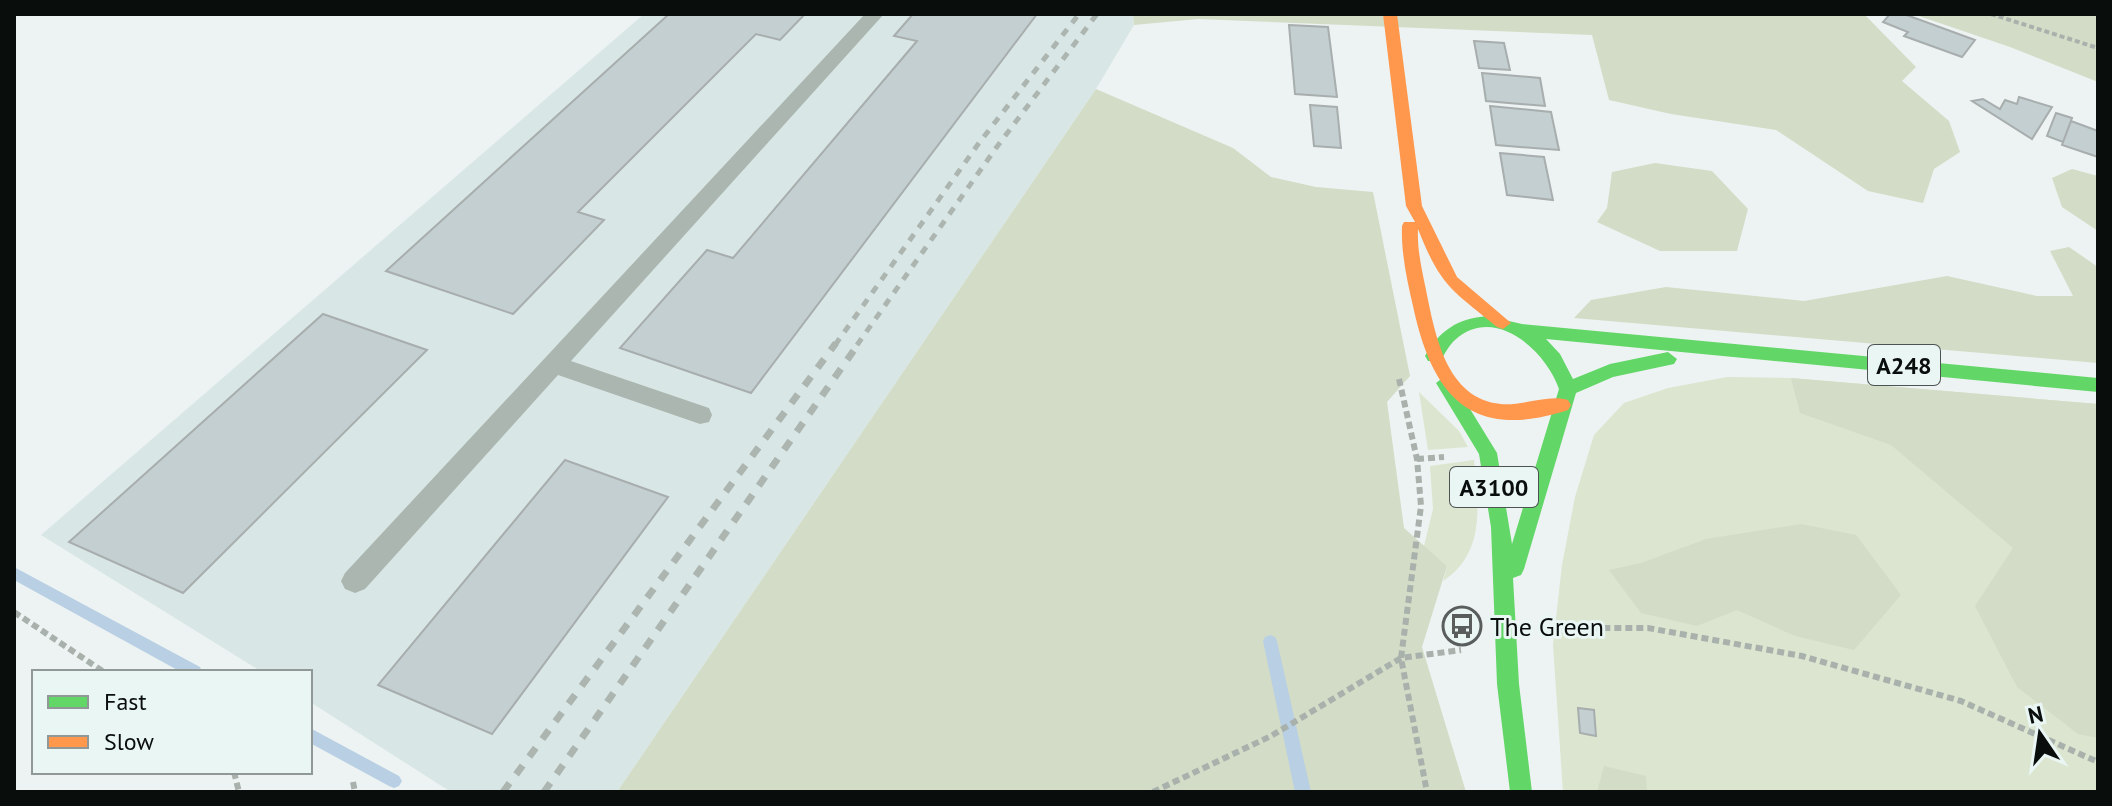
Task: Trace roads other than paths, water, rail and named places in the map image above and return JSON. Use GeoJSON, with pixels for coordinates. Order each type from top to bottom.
{"type":"FeatureCollection","features":[{"type":"Feature","properties":{"kind":"main road"},"geometry":{"type":"LineString","coordinates":[[1390,14],[1414,206],[1409,231],[1421,311],[1434,356],[1445,383],[1467,401],[1505,415],[1525,415],[1565,397],[1566,373],[1556,357],[1524,330],[1503,323],[1478,324],[1455,332],[1440,342],[1434,356]]}},
{"type":"Feature","properties":{"kind":"main road"},"geometry":{"type":"LineString","coordinates":[[1414,206],[1428,228],[1434,251],[1448,277],[1503,323]]}},
{"type":"Feature","properties":{"kind":"main road","name":"A248"},"geometry":{"type":"LineString","coordinates":[[1524,330],[1710,351],[1864,361],[2098,385]]}},
{"type":"Feature","properties":{"kind":"main road","name":"A248"},"geometry":{"type":"LineString","coordinates":[[1565,397],[1610,371],[1710,351]]}},
{"type":"Feature","properties":{"kind":"main road","name":"A3100"},"geometry":{"type":"LineString","coordinates":[[1445,383],[1488,453],[1501,527],[1505,644],[1521,792]]}},
{"type":"Feature","properties":{"kind":"main road","name":"A3100"},"geometry":{"type":"LineString","coordinates":[[1504,602],[1565,397]]}},
{"type":"Feature","properties":{"kind":"lane"},"geometry":{"type":"LineString","coordinates":[[355,581],[875,14]]}},
{"type":"Feature","properties":{"kind":"lane"},"geometry":{"type":"LineString","coordinates":[[554,364],[700,415]]}},
{"type":"Feature","properties":{"kind":"waterway"},"geometry":{"type":"LineString","coordinates":[[14,573],[191,670]]}},
{"type":"Feature","properties":{"kind":"waterway"},"geometry":{"type":"LineString","coordinates":[[1270,641],[1303,792]]}},
{"type":"Feature","properties":{"kind":"waterway"},"geometry":{"type":"LineString","coordinates":[[312,736],[394,781]]}},
{"type":"Feature","properties":{"kind":"railway"},"geometry":{"type":"LineString","coordinates":[[835,345],[979,143],[1079,14]]}},
{"type":"Feature","properties":{"kind":"railway"},"geometry":{"type":"LineString","coordinates":[[857,345],[996,148],[1097,14]]}},
{"type":"Feature","properties":{"kind":"railway"},"geometry":{"type":"LineString","coordinates":[[503,792],[836,343]]}},
{"type":"Feature","properties":{"kind":"railway"},"geometry":{"type":"LineString","coordinates":[[544,792],[859,343]]}},
{"type":"Feature","properties":{"kind":"place","name":"The Green"},"geometry":{"type":"Point","coordinates":[1462,626]}}]}
